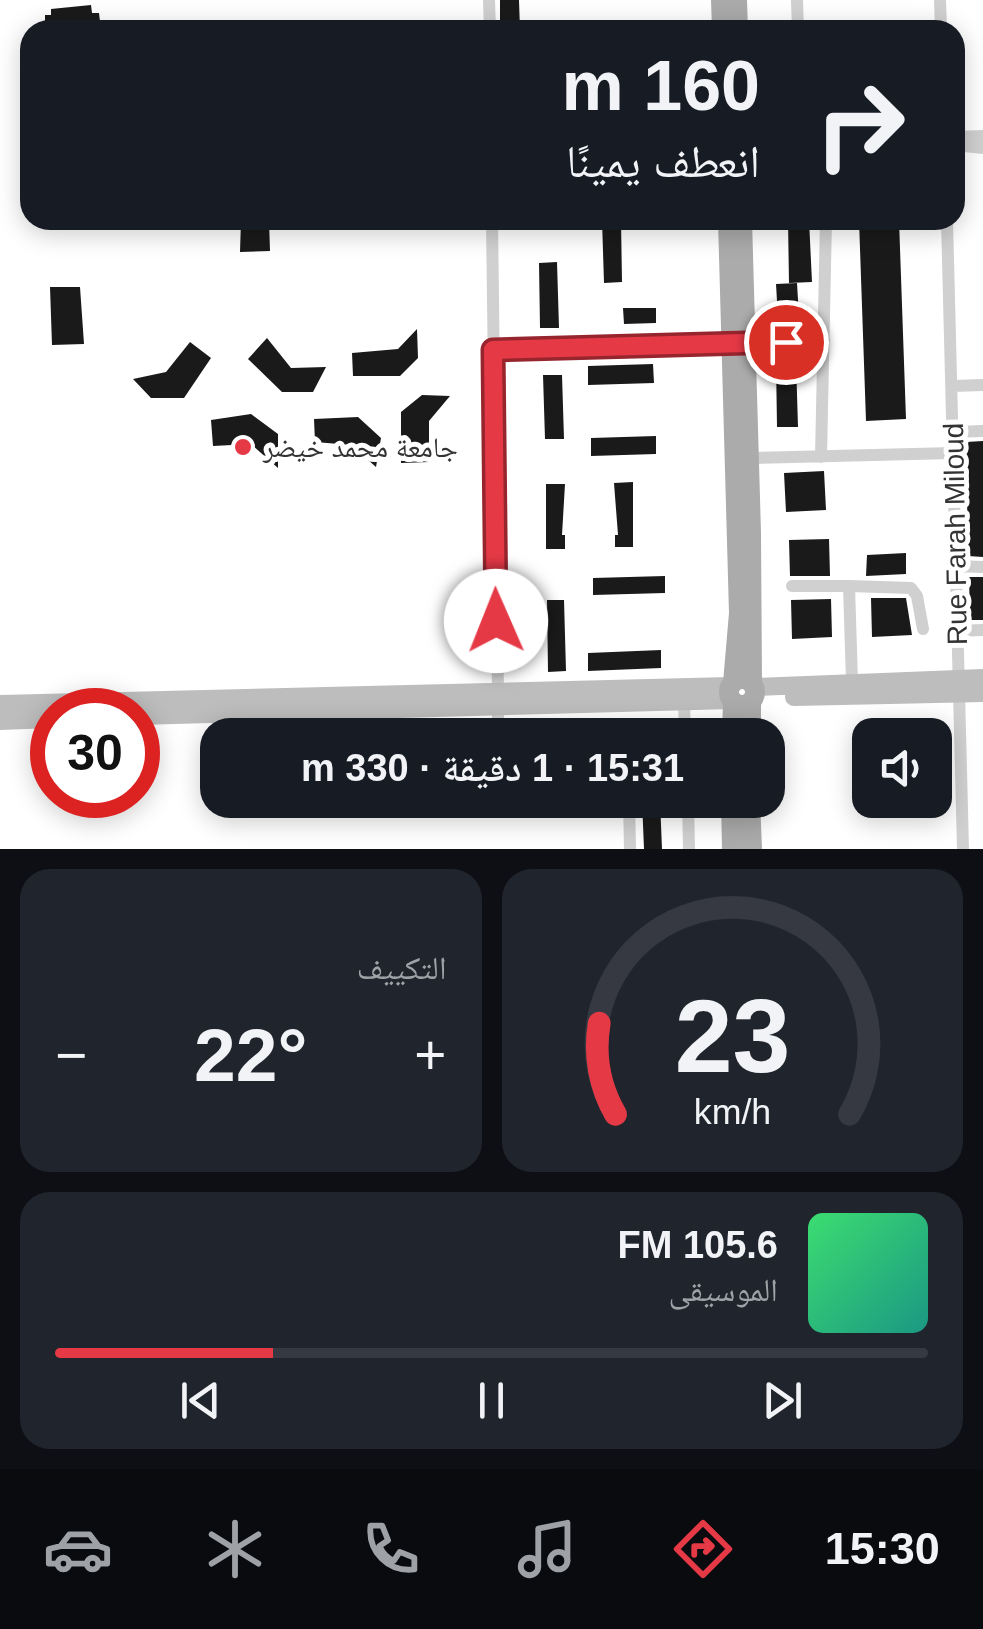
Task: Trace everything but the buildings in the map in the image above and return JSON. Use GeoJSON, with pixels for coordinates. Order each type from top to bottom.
{"type":"FeatureCollection","features":[{"type":"Feature","properties":{"kind":"main road"},"geometry":{"type":"LineString","coordinates":[[729,230],[749,458],[742,692],[736,718]]}},
{"type":"Feature","properties":{"kind":"main road"},"geometry":{"type":"LineString","coordinates":[[742,230],[739,613],[747,718]]}},
{"type":"Feature","properties":{"kind":"main road"},"geometry":{"type":"LineString","coordinates":[[160,715],[498,699],[957,686],[983,678]]}},
{"type":"Feature","properties":{"kind":"main road"},"geometry":{"type":"LineString","coordinates":[[0,704],[684,701],[852,682],[957,686],[983,692]]}},
{"type":"Feature","properties":{"kind":"main road"},"geometry":{"type":"LineString","coordinates":[[0,721],[30,720]]}},
{"type":"Feature","properties":{"kind":"main road"},"geometry":{"type":"LineString","coordinates":[[731,818],[732,849]]}},
{"type":"Feature","properties":{"kind":"main road"},"geometry":{"type":"LineString","coordinates":[[751,818],[752,849]]}},
{"type":"Feature","properties":{"kind":"street"},"geometry":{"type":"LineString","coordinates":[[492,230],[498,718]]}},
{"type":"Feature","properties":{"kind":"street"},"geometry":{"type":"LineString","coordinates":[[820,457],[826,230]]}},
{"type":"Feature","properties":{"kind":"street","name":"Rue Farah Miloud"},"geometry":{"type":"LineString","coordinates":[[947,230],[963,849]]}},
{"type":"Feature","properties":{"kind":"street"},"geometry":{"type":"LineString","coordinates":[[493,350],[824,340]]}},
{"type":"Feature","properties":{"kind":"street"},"geometry":{"type":"LineString","coordinates":[[953,386],[983,385]]}},
{"type":"Feature","properties":{"kind":"street"},"geometry":{"type":"LineString","coordinates":[[954,432],[983,431]]}},
{"type":"Feature","properties":{"kind":"street"},"geometry":{"type":"LineString","coordinates":[[749,458],[954,453]]}},
{"type":"Feature","properties":{"kind":"street"},"geometry":{"type":"LineString","coordinates":[[955,566],[983,566]]}},
{"type":"Feature","properties":{"kind":"street"},"geometry":{"type":"LineString","coordinates":[[792,586],[912,588],[923,628]]}},
{"type":"Feature","properties":{"kind":"street"},"geometry":{"type":"LineString","coordinates":[[849,586],[852,682]]}},
{"type":"Feature","properties":{"kind":"street"},"geometry":{"type":"LineString","coordinates":[[956,631],[983,630]]}},
{"type":"Feature","properties":{"kind":"street"},"geometry":{"type":"LineString","coordinates":[[684,701],[685,718]]}},
{"type":"Feature","properties":{"kind":"street"},"geometry":{"type":"LineString","coordinates":[[629,818],[630,849]]}},
{"type":"Feature","properties":{"kind":"street"},"geometry":{"type":"LineString","coordinates":[[688,818],[689,849]]}},
{"type":"Feature","properties":{"kind":"place","name":"جامعة محمد خيضر"},"geometry":{"type":"Point","coordinates":[243,447]}},
{"type":"Feature","properties":{"kind":"route"},"geometry":{"type":"LineString","coordinates":[[496,621],[493,350],[786,342]]}}]}
